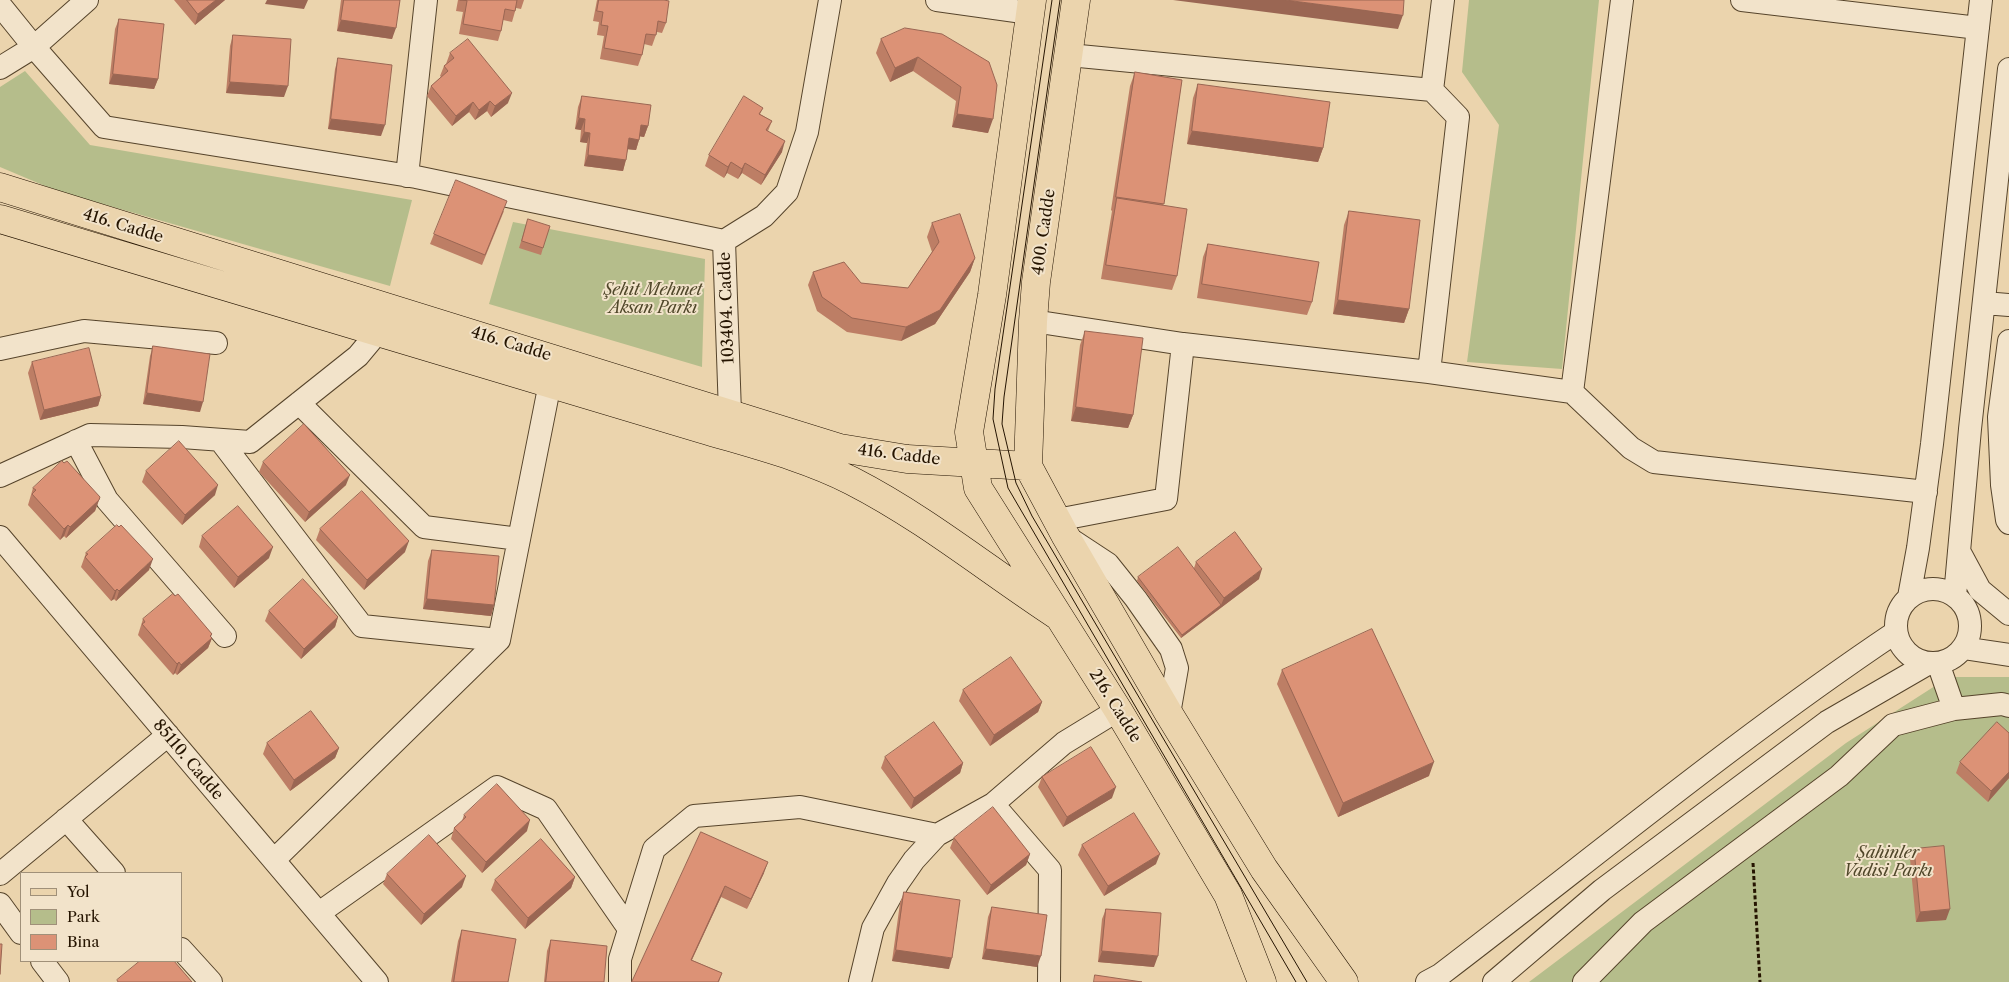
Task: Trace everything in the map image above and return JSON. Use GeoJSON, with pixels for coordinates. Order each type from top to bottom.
{"type":"FeatureCollection","features":[{"type":"Feature","properties":{"kind":"main road","name":"400. Cadde"},"geometry":{"type":"LineString","coordinates":[[1028,466],[1033,321],[1076,0]]}},
{"type":"Feature","properties":{"kind":"main road"},"geometry":{"type":"LineString","coordinates":[[907,459],[929,456],[939,451],[970,424],[992,295],[1031,6]]}},
{"type":"Feature","properties":{"kind":"main road","name":"416. Cadde"},"geometry":{"type":"LineString","coordinates":[[0,187],[840,448],[907,459],[1028,466]]}},
{"type":"Feature","properties":{"kind":"main road"},"geometry":{"type":"LineString","coordinates":[[0,218],[773,451],[852,480],[934,530],[1058,616]]}},
{"type":"Feature","properties":{"kind":"main road","name":"216. Cadde"},"geometry":{"type":"LineString","coordinates":[[970,424],[978,488],[1118,710],[1228,895],[1262,982]]}},
{"type":"Feature","properties":{"kind":"main road"},"geometry":{"type":"LineString","coordinates":[[1028,466],[1061,528],[1169,714],[1264,868],[1340,981]]}},
{"type":"Feature","properties":{"kind":"main road"},"geometry":{"type":"LineString","coordinates":[[1228,895],[1264,952],[1280,982]]}},
{"type":"Feature","properties":{"kind":"street"},"geometry":{"type":"LineString","coordinates":[[0,68],[34,47],[87,0]]}},
{"type":"Feature","properties":{"kind":"street"},"geometry":{"type":"LineString","coordinates":[[407,176],[426,0]]}},
{"type":"Feature","properties":{"kind":"street","name":"103404. Cadde"},"geometry":{"type":"LineString","coordinates":[[730,413],[724,240],[764,216],[787,192],[808,132],[830,0]]}},
{"type":"Feature","properties":{"kind":"street"},"geometry":{"type":"LineString","coordinates":[[937,0],[1031,6]]}},
{"type":"Feature","properties":{"kind":"street"},"geometry":{"type":"LineString","coordinates":[[1432,90],[1443,0]]}},
{"type":"Feature","properties":{"kind":"street"},"geometry":{"type":"LineString","coordinates":[[1572,392],[1622,0]]}},
{"type":"Feature","properties":{"kind":"street"},"geometry":{"type":"LineString","coordinates":[[1742,0],[1978,28]]}},
{"type":"Feature","properties":{"kind":"street"},"geometry":{"type":"LineString","coordinates":[[1933,663],[1919,661],[1904,650],[1896,632],[1898,613],[1909,597],[1926,492],[1981,0]]}},
{"type":"Feature","properties":{"kind":"street"},"geometry":{"type":"LineString","coordinates":[[0,5],[34,47],[104,126],[407,176],[724,240]]}},
{"type":"Feature","properties":{"kind":"street"},"geometry":{"type":"LineString","coordinates":[[1069,55],[1432,90],[1458,117],[1429,372]]}},
{"type":"Feature","properties":{"kind":"street"},"geometry":{"type":"LineString","coordinates":[[1494,982],[1602,890],[1820,728],[1933,663],[1948,660],[1963,648],[1970,630],[1970,620],[1958,599],[1959,551],[2009,69]]}},
{"type":"Feature","properties":{"kind":"street"},"geometry":{"type":"LineString","coordinates":[[1984,303],[2009,305]]}},
{"type":"Feature","properties":{"kind":"street"},"geometry":{"type":"LineString","coordinates":[[1033,321],[1183,344],[1429,372],[1572,392],[1630,448],[1654,462],[1926,492]]}},
{"type":"Feature","properties":{"kind":"street"},"geometry":{"type":"LineString","coordinates":[[0,349],[84,331],[216,344]]}},
{"type":"Feature","properties":{"kind":"street"},"geometry":{"type":"LineString","coordinates":[[0,476],[90,435],[182,436],[250,442],[358,356],[378,332]]}},
{"type":"Feature","properties":{"kind":"street"},"geometry":{"type":"LineString","coordinates":[[2009,341],[1999,416],[2002,485],[2006,520],[2009,524]]}},
{"type":"Feature","properties":{"kind":"street"},"geometry":{"type":"LineString","coordinates":[[1061,528],[1166,499],[1183,344]]}},
{"type":"Feature","properties":{"kind":"street"},"geometry":{"type":"LineString","coordinates":[[274,860],[499,640],[550,383]]}},
{"type":"Feature","properties":{"kind":"street"},"geometry":{"type":"LineString","coordinates":[[299,403],[424,526],[519,538]]}},
{"type":"Feature","properties":{"kind":"street"},"geometry":{"type":"LineString","coordinates":[[220,440],[362,626],[499,640]]}},
{"type":"Feature","properties":{"kind":"street"},"geometry":{"type":"LineString","coordinates":[[76,442],[107,500],[225,636]]}},
{"type":"Feature","properties":{"kind":"street","name":"85110. Cadde"},"geometry":{"type":"LineString","coordinates":[[0,537],[377,982]]}},
{"type":"Feature","properties":{"kind":"street"},"geometry":{"type":"LineString","coordinates":[[1959,551],[1980,590],[2009,614]]}},
{"type":"Feature","properties":{"kind":"street"},"geometry":{"type":"LineString","coordinates":[[1909,597],[1927,589],[1946,591],[1958,599],[2009,614]]}},
{"type":"Feature","properties":{"kind":"street"},"geometry":{"type":"LineString","coordinates":[[1427,982],[1440,975],[1532,906],[1823,681],[1896,632]]}},
{"type":"Feature","properties":{"kind":"street"},"geometry":{"type":"LineString","coordinates":[[1963,648],[2009,655]]}},
{"type":"Feature","properties":{"kind":"street"},"geometry":{"type":"LineString","coordinates":[[1933,663],[1954,709]]}},
{"type":"Feature","properties":{"kind":"street"},"geometry":{"type":"LineString","coordinates":[[1584,982],[1643,922],[1839,776],[1893,725],[1954,709],[2002,704],[2009,706]]}},
{"type":"Feature","properties":{"kind":"street"},"geometry":{"type":"LineString","coordinates":[[860,982],[873,928],[898,883],[914,860],[937,835],[993,804],[1064,743],[1118,710]]}},
{"type":"Feature","properties":{"kind":"street"},"geometry":{"type":"LineString","coordinates":[[0,874],[168,735]]}},
{"type":"Feature","properties":{"kind":"street"},"geometry":{"type":"LineString","coordinates":[[319,913],[497,787],[546,809],[629,929]]}},
{"type":"Feature","properties":{"kind":"street"},"geometry":{"type":"LineString","coordinates":[[993,804],[1050,870],[1049,982]]}},
{"type":"Feature","properties":{"kind":"street"},"geometry":{"type":"LineString","coordinates":[[620,982],[620,958],[654,849],[694,816],[800,807],[937,835]]}},
{"type":"Feature","properties":{"kind":"street"},"geometry":{"type":"LineString","coordinates":[[66,819],[113,872]]}},
{"type":"Feature","properties":{"kind":"street"},"geometry":{"type":"LineString","coordinates":[[0,904],[20,931]]}},
{"type":"Feature","properties":{"kind":"street"},"geometry":{"type":"LineString","coordinates":[[182,950],[211,982]]}},
{"type":"Feature","properties":{"kind":"street"},"geometry":{"type":"LineString","coordinates":[[43,962],[58,982]]}},
{"type":"Feature","properties":{"kind":"path"},"geometry":{"type":"LineString","coordinates":[[1752,840],[1760,982]]}},
{"type":"Feature","properties":{"kind":"green space"},"geometry":{"type":"Polygon","coordinates":[[[1469,0],[1599,0],[1562,369],[1467,362],[1499,125],[1462,72],[1469,0]]]}},
{"type":"Feature","properties":{"kind":"green space"},"geometry":{"type":"Polygon","coordinates":[[[25,71],[90,145],[412,200],[390,286],[57,191],[0,167],[0,87],[25,71]]]}},
{"type":"Feature","properties":{"kind":"green space","name":"Şehit Mehmet Aksan Parkı"},"geometry":{"type":"Polygon","coordinates":[[[513,222],[705,259],[702,367],[489,304],[513,222]]]}},
{"type":"Feature","properties":{"kind":"green space","name":"Şahinler Vadisi Parkı"},"geometry":{"type":"Polygon","coordinates":[[[1949,677],[2009,677],[2009,982],[1529,982],[1846,743],[1949,677]]]}},
{"type":"Feature","properties":{"kind":"building"},"geometry":{"type":"Polygon","coordinates":[[[187,0],[216,0],[198,14],[187,0]]]}},
{"type":"Feature","properties":{"kind":"building"},"geometry":{"type":"Polygon","coordinates":[[[344,0],[400,0],[396,28],[341,20],[344,0]]]}},
{"type":"Feature","properties":{"kind":"building"},"geometry":{"type":"Polygon","coordinates":[[[460,0],[517,0],[515,11],[505,9],[501,31],[463,24],[467,1],[460,0]]]}},
{"type":"Feature","properties":{"kind":"building"},"geometry":{"type":"Polygon","coordinates":[[[599,0],[669,1],[666,23],[658,21],[656,35],[646,34],[642,55],[604,48],[608,26],[601,25],[603,12],[597,11],[599,0]]]}},
{"type":"Feature","properties":{"kind":"building"},"geometry":{"type":"Polygon","coordinates":[[[1286,0],[1404,0],[1403,15],[1286,0]]]}},
{"type":"Feature","properties":{"kind":"building"},"geometry":{"type":"Polygon","coordinates":[[[119,19],[164,24],[158,79],[113,74],[119,19]]]}},
{"type":"Feature","properties":{"kind":"building"},"geometry":{"type":"Polygon","coordinates":[[[905,28],[942,34],[989,62],[997,85],[993,119],[957,114],[961,87],[918,57],[895,68],[881,39],[905,28]]]}},
{"type":"Feature","properties":{"kind":"building"},"geometry":{"type":"Polygon","coordinates":[[[233,35],[291,39],[288,86],[230,82],[233,35]]]}},
{"type":"Feature","properties":{"kind":"building"},"geometry":{"type":"Polygon","coordinates":[[[468,39],[512,93],[495,106],[490,101],[479,110],[473,102],[456,116],[431,86],[448,71],[444,66],[454,58],[450,53],[468,39]]]}},
{"type":"Feature","properties":{"kind":"building"},"geometry":{"type":"Polygon","coordinates":[[[338,58],[392,65],[385,125],[331,119],[338,58]]]}},
{"type":"Feature","properties":{"kind":"building"},"geometry":{"type":"Polygon","coordinates":[[[1135,72],[1182,80],[1164,204],[1116,197],[1135,72]]]}},
{"type":"Feature","properties":{"kind":"building"},"geometry":{"type":"Polygon","coordinates":[[[1198,84],[1330,102],[1323,148],[1192,131],[1198,84]]]}},
{"type":"Feature","properties":{"kind":"building"},"geometry":{"type":"Polygon","coordinates":[[[582,96],[651,105],[648,126],[641,125],[639,140],[629,138],[626,160],[588,155],[590,133],[584,132],[585,119],[579,118],[582,96]]]}},
{"type":"Feature","properties":{"kind":"building"},"geometry":{"type":"Polygon","coordinates":[[[744,96],[763,108],[759,114],[772,121],[766,130],[785,141],[765,175],[745,163],[742,169],[731,162],[728,167],[709,155],[744,96]]]}},
{"type":"Feature","properties":{"kind":"building"},"geometry":{"type":"Polygon","coordinates":[[[456,180],[507,201],[485,255],[434,234],[456,180]]]}},
{"type":"Feature","properties":{"kind":"building"},"geometry":{"type":"Polygon","coordinates":[[[1117,198],[1187,209],[1177,276],[1106,265],[1117,198]]]}},
{"type":"Feature","properties":{"kind":"building"},"geometry":{"type":"Polygon","coordinates":[[[1349,211],[1420,220],[1409,309],[1338,300],[1349,211]]]}},
{"type":"Feature","properties":{"kind":"building"},"geometry":{"type":"Polygon","coordinates":[[[960,214],[975,258],[940,310],[906,327],[852,318],[822,297],[813,272],[844,262],[861,283],[908,288],[939,242],[932,223],[960,214]]]}},
{"type":"Feature","properties":{"kind":"building"},"geometry":{"type":"Polygon","coordinates":[[[528,219],[550,226],[543,248],[522,241],[528,219]]]}},
{"type":"Feature","properties":{"kind":"building"},"geometry":{"type":"Polygon","coordinates":[[[1208,244],[1319,262],[1312,302],[1202,284],[1208,244]]]}},
{"type":"Feature","properties":{"kind":"building"},"geometry":{"type":"Polygon","coordinates":[[[1085,331],[1143,338],[1133,415],[1076,407],[1085,331]]]}},
{"type":"Feature","properties":{"kind":"building"},"geometry":{"type":"Polygon","coordinates":[[[153,346],[210,354],[203,402],[147,393],[153,346]]]}},
{"type":"Feature","properties":{"kind":"building"},"geometry":{"type":"Polygon","coordinates":[[[89,348],[101,396],[44,410],[32,362],[89,348]]]}},
{"type":"Feature","properties":{"kind":"building"},"geometry":{"type":"Polygon","coordinates":[[[304,424],[350,475],[309,512],[263,462],[304,424]]]}},
{"type":"Feature","properties":{"kind":"building"},"geometry":{"type":"Polygon","coordinates":[[[179,441],[218,485],[185,515],[146,471],[179,441]]]}},
{"type":"Feature","properties":{"kind":"building"},"geometry":{"type":"Polygon","coordinates":[[[62,461],[64,463],[67,461],[100,497],[70,527],[68,525],[64,529],[32,494],[36,490],[33,488],[62,461]]]}},
{"type":"Feature","properties":{"kind":"building"},"geometry":{"type":"Polygon","coordinates":[[[362,491],[409,541],[367,580],[320,529],[362,491]]]}},
{"type":"Feature","properties":{"kind":"building"},"geometry":{"type":"Polygon","coordinates":[[[238,506],[273,547],[238,577],[202,536],[238,506]]]}},
{"type":"Feature","properties":{"kind":"building"},"geometry":{"type":"Polygon","coordinates":[[[117,525],[119,527],[121,525],[153,559],[119,591],[117,589],[115,591],[85,557],[88,554],[86,553],[117,525]]]}},
{"type":"Feature","properties":{"kind":"building"},"geometry":{"type":"Polygon","coordinates":[[[1235,532],[1262,569],[1224,598],[1196,562],[1235,532]]]}},
{"type":"Feature","properties":{"kind":"building"},"geometry":{"type":"Polygon","coordinates":[[[1178,547],[1221,605],[1182,635],[1138,577],[1178,547]]]}},
{"type":"Feature","properties":{"kind":"building"},"geometry":{"type":"Polygon","coordinates":[[[432,550],[499,556],[494,605],[427,599],[432,550]]]}},
{"type":"Feature","properties":{"kind":"building"},"geometry":{"type":"Polygon","coordinates":[[[303,579],[338,617],[304,649],[269,611],[303,579]]]}},
{"type":"Feature","properties":{"kind":"building"},"geometry":{"type":"Polygon","coordinates":[[[173,594],[175,596],[178,594],[212,634],[210,636],[212,638],[181,665],[179,662],[177,664],[142,624],[145,622],[143,619],[173,594]]]}},
{"type":"Feature","properties":{"kind":"building"},"geometry":{"type":"Polygon","coordinates":[[[1372,629],[1434,762],[1343,803],[1282,670],[1372,629]]]}},
{"type":"Feature","properties":{"kind":"building"},"geometry":{"type":"Polygon","coordinates":[[[1011,657],[1042,702],[994,735],[963,690],[1011,657]]]}},
{"type":"Feature","properties":{"kind":"building"},"geometry":{"type":"Polygon","coordinates":[[[311,711],[339,748],[294,780],[267,743],[311,711]]]}},
{"type":"Feature","properties":{"kind":"building"},"geometry":{"type":"Polygon","coordinates":[[[934,722],[963,763],[914,798],[885,757],[934,722]]]}},
{"type":"Feature","properties":{"kind":"building"},"geometry":{"type":"Polygon","coordinates":[[[1997,722],[2009,733],[2009,772],[1991,791],[1960,762],[1997,722]]]}},
{"type":"Feature","properties":{"kind":"building"},"geometry":{"type":"Polygon","coordinates":[[[1091,747],[1116,787],[1067,817],[1042,777],[1091,747]]]}},
{"type":"Feature","properties":{"kind":"building"},"geometry":{"type":"Polygon","coordinates":[[[497,784],[530,820],[486,862],[454,828],[466,817],[464,815],[497,784]]]}},
{"type":"Feature","properties":{"kind":"building"},"geometry":{"type":"Polygon","coordinates":[[[993,807],[1030,854],[991,885],[954,838],[993,807]]]}},
{"type":"Feature","properties":{"kind":"building"},"geometry":{"type":"Polygon","coordinates":[[[1134,813],[1160,854],[1108,886],[1082,845],[1134,813]]]}},
{"type":"Feature","properties":{"kind":"building"},"geometry":{"type":"Polygon","coordinates":[[[701,832],[768,862],[751,899],[725,886],[691,960],[722,973],[718,982],[632,982],[701,832]]]}},
{"type":"Feature","properties":{"kind":"building"},"geometry":{"type":"Polygon","coordinates":[[[429,835],[466,876],[424,914],[387,874],[429,835]]]}},
{"type":"Feature","properties":{"kind":"building"},"geometry":{"type":"Polygon","coordinates":[[[541,839],[575,877],[528,918],[495,880],[541,839]]]}},
{"type":"Feature","properties":{"kind":"building"},"geometry":{"type":"Polygon","coordinates":[[[1944,846],[1950,909],[1920,912],[1914,849],[1944,846]]]}},
{"type":"Feature","properties":{"kind":"building"},"geometry":{"type":"Polygon","coordinates":[[[904,892],[960,900],[952,958],[896,950],[904,892]]]}},
{"type":"Feature","properties":{"kind":"building"},"geometry":{"type":"Polygon","coordinates":[[[992,907],[1047,915],[1041,956],[986,949],[992,907]]]}},
{"type":"Feature","properties":{"kind":"building"},"geometry":{"type":"Polygon","coordinates":[[[1106,909],[1161,913],[1158,956],[1102,951],[1106,909]]]}},
{"type":"Feature","properties":{"kind":"building"},"geometry":{"type":"Polygon","coordinates":[[[462,930],[516,939],[508,982],[454,982],[462,930]]]}},
{"type":"Feature","properties":{"kind":"building"},"geometry":{"type":"Polygon","coordinates":[[[551,940],[607,946],[604,982],[546,982],[551,940]]]}},
{"type":"Feature","properties":{"kind":"building"},"geometry":{"type":"Polygon","coordinates":[[[0,944],[2,944],[0,974],[0,944]]]}},
{"type":"Feature","properties":{"kind":"building"},"geometry":{"type":"Polygon","coordinates":[[[139,962],[175,962],[192,982],[118,982],[117,980],[139,962]]]}},
{"type":"Feature","properties":{"kind":"building"},"geometry":{"type":"Polygon","coordinates":[[[1095,975],[1142,982],[1094,982],[1095,975]]]}},
{"type":"Feature","properties":{"kind":"tram line"},"geometry":{"type":"LineString","coordinates":[[1052,0],[995,389],[993,419],[1008,488],[1296,982]]}},
{"type":"Feature","properties":{"kind":"tram line"},"geometry":{"type":"LineString","coordinates":[[1060,0],[1004,397],[1002,424],[1016,483],[1032,516],[1307,982]]}}]}
